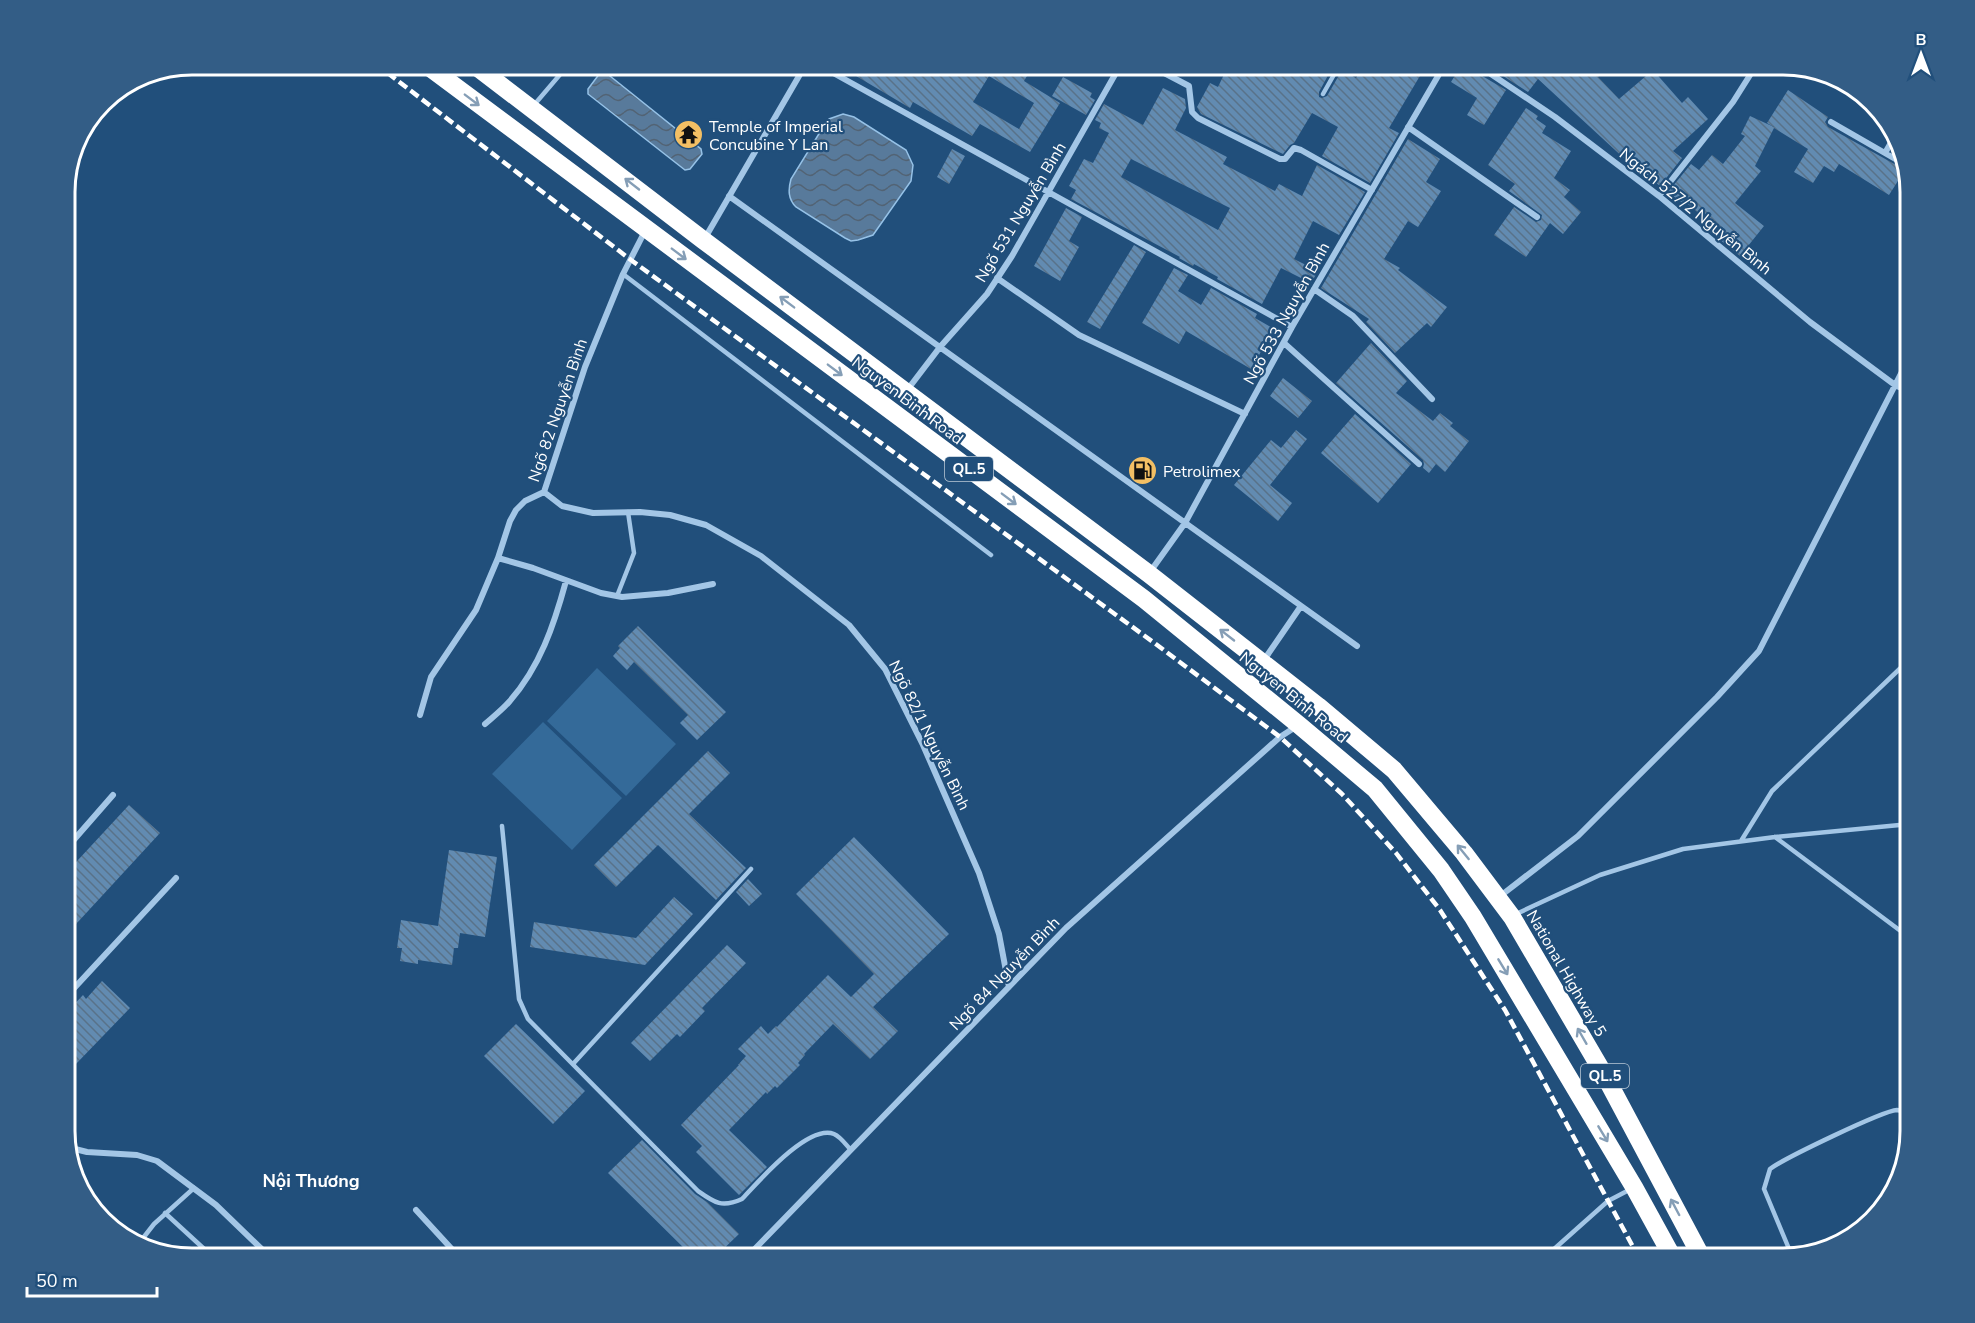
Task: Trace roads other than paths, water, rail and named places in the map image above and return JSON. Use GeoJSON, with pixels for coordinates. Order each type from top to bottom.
{"type":"FeatureCollection","features":[{"type":"Feature","properties":{"kind":"highway","name":"Nguyen Binh Road"},"geometry":{"type":"LineString","coordinates":[[440,75],[1144,599],[1375,789],[1441,870],[1473,917],[1634,1187]]}},
{"type":"Feature","properties":{"kind":"highway","name":"Nguyen Binh Road"},"geometry":{"type":"LineString","coordinates":[[488,75],[704,240],[1149,573],[1318,706],[1394,770],[1464,853],[1498,898]]}},
{"type":"Feature","properties":{"kind":"highway","name":"National Highway 5"},"geometry":{"type":"LineString","coordinates":[[1498,898],[1512,917],[1605,1076],[1697,1248]]}},
{"type":"Feature","properties":{"kind":"highway","name":"QL.5"},"geometry":{"type":"LineString","coordinates":[[1634,1187],[1668,1248]]}},
{"type":"Feature","properties":{"kind":"street"},"geometry":{"type":"LineString","coordinates":[[704,240],[800,75]]}},
{"type":"Feature","properties":{"kind":"street"},"geometry":{"type":"LineString","coordinates":[[837,75],[1292,327]]}},
{"type":"Feature","properties":{"kind":"street","name":"Ngõ 531 Nguyễn Bình"},"geometry":{"type":"LineString","coordinates":[[906,392],[997,278],[1049,193],[1115,75]]}},
{"type":"Feature","properties":{"kind":"street"},"geometry":{"type":"LineString","coordinates":[[1167,75],[1189,87],[1192,112],[1198,118],[1280,159],[1285,159],[1294,148],[1301,150],[1372,190]]}},
{"type":"Feature","properties":{"kind":"street","name":"Ngõ 533 Nguyễn Bình"},"geometry":{"type":"LineString","coordinates":[[1149,573],[1185,523],[1292,327],[1439,75]]}},
{"type":"Feature","properties":{"kind":"street","name":"Ngách 527/2 Nguyễn Bình"},"geometry":{"type":"LineString","coordinates":[[1492,75],[1555,117],[1659,196],[1810,322],[1900,387]]}},
{"type":"Feature","properties":{"kind":"street"},"geometry":{"type":"LineString","coordinates":[[1659,196],[1733,102],[1750,75]]}},
{"type":"Feature","properties":{"kind":"street"},"geometry":{"type":"LineString","coordinates":[[1831,122],[1895,159]]}},
{"type":"Feature","properties":{"kind":"street"},"geometry":{"type":"LineString","coordinates":[[1408,127],[1537,217]]}},
{"type":"Feature","properties":{"kind":"street"},"geometry":{"type":"LineString","coordinates":[[1885,153],[1890,145]]}},
{"type":"Feature","properties":{"kind":"street"},"geometry":{"type":"LineString","coordinates":[[729,196],[1357,646]]}},
{"type":"Feature","properties":{"kind":"street","name":"Ngõ 82 Nguyễn Bình"},"geometry":{"type":"LineString","coordinates":[[420,715],[431,677],[476,610],[516,510],[525,501],[544,492],[585,367],[623,274],[646,229]]}},
{"type":"Feature","properties":{"kind":"street"},"geometry":{"type":"LineString","coordinates":[[997,278],[1079,336],[1245,414]]}},
{"type":"Feature","properties":{"kind":"street"},"geometry":{"type":"LineString","coordinates":[[1314,289],[1353,316],[1432,399]]}},
{"type":"Feature","properties":{"kind":"street"},"geometry":{"type":"LineString","coordinates":[[1284,343],[1419,464]]}},
{"type":"Feature","properties":{"kind":"street"},"geometry":{"type":"LineString","coordinates":[[1498,898],[1578,836],[1717,697],[1759,651],[1900,376]]}},
{"type":"Feature","properties":{"kind":"street","name":"Ngõ 82/1 Nguyễn Bình"},"geometry":{"type":"LineString","coordinates":[[544,492],[562,506],[593,513],[628,512],[670,515],[706,525],[761,556],[849,625],[885,669],[923,746],[980,873],[999,934],[1009,987]]}},
{"type":"Feature","properties":{"kind":"street"},"geometry":{"type":"LineString","coordinates":[[498,558],[601,593],[617,596],[668,593],[713,584]]}},
{"type":"Feature","properties":{"kind":"street"},"geometry":{"type":"LineString","coordinates":[[485,724],[509,702],[537,664],[554,625],[566,581]]}},
{"type":"Feature","properties":{"kind":"street"},"geometry":{"type":"LineString","coordinates":[[1262,662],[1301,606]]}},
{"type":"Feature","properties":{"kind":"street","name":"Ngõ 84 Nguyễn Bình"},"geometry":{"type":"LineString","coordinates":[[757,1247],[1066,928],[1280,736],[1299,725]]}},
{"type":"Feature","properties":{"kind":"street"},"geometry":{"type":"LineString","coordinates":[[75,839],[113,795]]}},
{"type":"Feature","properties":{"kind":"street"},"geometry":{"type":"LineString","coordinates":[[75,987],[176,878]]}},
{"type":"Feature","properties":{"kind":"street"},"geometry":{"type":"LineString","coordinates":[[76,1149],[151,1158],[216,1205],[261,1248]]}},
{"type":"Feature","properties":{"kind":"street"},"geometry":{"type":"LineString","coordinates":[[416,1210],[451,1248]]}},
{"type":"Feature","properties":{"kind":"lane"},"geometry":{"type":"LineString","coordinates":[[532,107],[560,75]]}},
{"type":"Feature","properties":{"kind":"lane"},"geometry":{"type":"LineString","coordinates":[[1323,94],[1334,75]]}},
{"type":"Feature","properties":{"kind":"lane"},"geometry":{"type":"LineString","coordinates":[[623,274],[991,555]]}},
{"type":"Feature","properties":{"kind":"lane"},"geometry":{"type":"LineString","coordinates":[[617,596],[634,553],[628,512]]}},
{"type":"Feature","properties":{"kind":"lane"},"geometry":{"type":"LineString","coordinates":[[1741,841],[1772,791],[1900,669]]}},
{"type":"Feature","properties":{"kind":"lane"},"geometry":{"type":"LineString","coordinates":[[1512,917],[1600,875],[1683,849],[1774,837],[1900,825]]}},
{"type":"Feature","properties":{"kind":"lane"},"geometry":{"type":"LineString","coordinates":[[502,826],[520,1004],[528,1019],[698,1191],[718,1204],[731,1204],[742,1199],[798,1145],[826,1132],[837,1135],[851,1150]]}},
{"type":"Feature","properties":{"kind":"lane"},"geometry":{"type":"LineString","coordinates":[[1774,837],[1900,930]]}},
{"type":"Feature","properties":{"kind":"lane"},"geometry":{"type":"LineString","coordinates":[[573,1064],[751,869]]}},
{"type":"Feature","properties":{"kind":"lane"},"geometry":{"type":"LineString","coordinates":[[1789,1248],[1764,1189],[1770,1169],[1864,1122],[1896,1110],[1900,1111]]}},
{"type":"Feature","properties":{"kind":"lane"},"geometry":{"type":"LineString","coordinates":[[1555,1248],[1608,1201],[1634,1187]]}},
{"type":"Feature","properties":{"kind":"lane"},"geometry":{"type":"LineString","coordinates":[[144,1237],[165,1213],[194,1188]]}},
{"type":"Feature","properties":{"kind":"lane"},"geometry":{"type":"LineString","coordinates":[[165,1213],[203,1248]]}},
{"type":"Feature","properties":{"kind":"water"},"geometry":{"type":"Polygon","coordinates":[[[598,75],[609,75],[701,149],[702,154],[690,169],[685,170],[588,94],[588,89],[598,75]]]}},
{"type":"Feature","properties":{"kind":"water"},"geometry":{"type":"Polygon","coordinates":[[[843,114],[854,117],[906,150],[913,165],[911,181],[873,235],[851,241],[796,207],[789,194],[791,179],[825,124],[829,119],[843,114]]]}},
{"type":"Feature","properties":{"kind":"railway"},"geometry":{"type":"LineString","coordinates":[[390,75],[631,260],[1280,737],[1342,794],[1396,853],[1440,910],[1505,1010],[1634,1248]]}},
{"type":"Feature","properties":{"kind":"place","name":"Temple of Imperial Concubine Y Lan"},"geometry":{"type":"Point","coordinates":[688,135]}},
{"type":"Feature","properties":{"kind":"place","name":"Petrolimex"},"geometry":{"type":"Point","coordinates":[1142,471]}},
{"type":"Feature","properties":{"kind":"district","name":"Nội Thương"},"geometry":{"type":"Point","coordinates":[311,1181]}}]}
